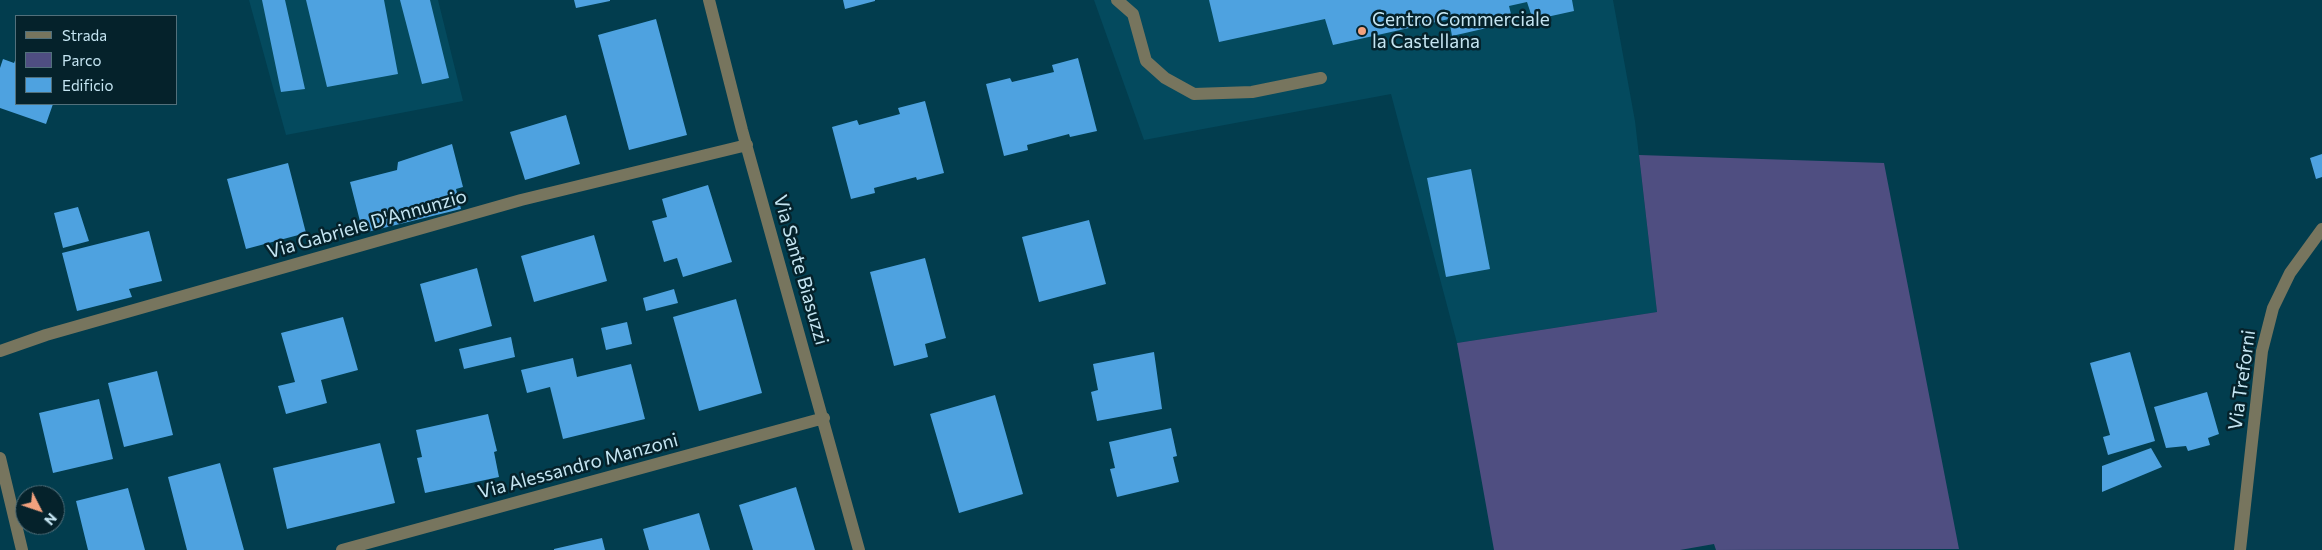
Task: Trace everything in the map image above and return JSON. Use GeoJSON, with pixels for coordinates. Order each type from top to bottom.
{"type":"FeatureCollection","features":[{"type":"Feature","properties":{"kind":"street","name":"Via Sante Biasuzzi"},"geometry":{"type":"LineString","coordinates":[[709,0],[859,550]]}},
{"type":"Feature","properties":{"kind":"street"},"geometry":{"type":"LineString","coordinates":[[1117,0],[1133,14],[1146,61],[1164,78],[1194,94],[1252,92],[1320,78]]}},
{"type":"Feature","properties":{"kind":"street","name":"Via Gabriele D'Annunzio"},"geometry":{"type":"LineString","coordinates":[[0,351],[46,335],[521,200],[747,144]]}},
{"type":"Feature","properties":{"kind":"street","name":"Via Treforni"},"geometry":{"type":"LineString","coordinates":[[2240,550],[2262,351],[2273,308],[2290,273],[2322,229]]}},
{"type":"Feature","properties":{"kind":"street","name":"Via Alessandro Manzoni"},"geometry":{"type":"LineString","coordinates":[[342,550],[824,418]]}},
{"type":"Feature","properties":{"kind":"street"},"geometry":{"type":"LineString","coordinates":[[0,458],[22,550]]}},
{"type":"Feature","properties":{"kind":"shaded area"},"geometry":{"type":"Polygon","coordinates":[[[249,0],[438,0],[463,101],[286,135],[249,0]]]}},
{"type":"Feature","properties":{"kind":"shaded area"},"geometry":{"type":"Polygon","coordinates":[[[1094,0],[1613,0],[1635,121],[1657,312],[1457,343],[1391,94],[1144,140],[1094,0]]]}},
{"type":"Feature","properties":{"kind":"green space"},"geometry":{"type":"Polygon","coordinates":[[[1639,155],[1884,163],[1959,549],[1716,550],[1714,544],[1680,550],[1494,550],[1457,343],[1657,312],[1639,155]]]}},
{"type":"Feature","properties":{"kind":"building"},"geometry":{"type":"Polygon","coordinates":[[[262,0],[285,0],[305,89],[281,92],[262,0]]]}},
{"type":"Feature","properties":{"kind":"building"},"geometry":{"type":"Polygon","coordinates":[[[306,0],[384,0],[398,74],[327,87],[306,0]]]}},
{"type":"Feature","properties":{"kind":"building"},"geometry":{"type":"Polygon","coordinates":[[[400,0],[430,0],[449,78],[422,84],[400,0]]]}},
{"type":"Feature","properties":{"kind":"building"},"geometry":{"type":"Polygon","coordinates":[[[574,0],[610,0],[610,1],[576,8],[574,0]]]}},
{"type":"Feature","properties":{"kind":"building"},"geometry":{"type":"Polygon","coordinates":[[[843,0],[875,0],[875,1],[845,9],[843,0]]]}},
{"type":"Feature","properties":{"kind":"building","name":"Centro Commerciale la Castellana"},"geometry":{"type":"Polygon","coordinates":[[[1209,0],[1572,0],[1574,11],[1533,20],[1527,2],[1509,6],[1513,22],[1452,36],[1449,19],[1333,45],[1325,19],[1219,42],[1209,0]]]}},
{"type":"Feature","properties":{"kind":"building"},"geometry":{"type":"Polygon","coordinates":[[[656,19],[687,135],[629,150],[598,35],[656,19]]]}},
{"type":"Feature","properties":{"kind":"building"},"geometry":{"type":"Polygon","coordinates":[[[1078,58],[1097,131],[1070,137],[1069,134],[1027,145],[1028,150],[1004,156],[986,84],[1010,78],[1012,82],[1054,72],[1052,65],[1078,58]]]}},
{"type":"Feature","properties":{"kind":"building"},"geometry":{"type":"Polygon","coordinates":[[[3,59],[14,63],[15,60],[15,105],[53,105],[46,124],[0,108],[0,68],[3,59]]]}},
{"type":"Feature","properties":{"kind":"building"},"geometry":{"type":"Polygon","coordinates":[[[925,101],[944,173],[917,180],[916,177],[874,188],[875,193],[851,199],[832,127],[857,120],[859,125],[900,114],[898,108],[925,101]]]}},
{"type":"Feature","properties":{"kind":"building"},"geometry":{"type":"Polygon","coordinates":[[[566,115],[580,164],[525,180],[510,132],[566,115]]]}},
{"type":"Feature","properties":{"kind":"building"},"geometry":{"type":"Polygon","coordinates":[[[452,144],[463,187],[456,189],[461,209],[363,233],[350,182],[397,170],[398,162],[452,144]]]}},
{"type":"Feature","properties":{"kind":"building"},"geometry":{"type":"Polygon","coordinates":[[[2322,154],[2322,177],[2316,179],[2310,158],[2322,154]]]}},
{"type":"Feature","properties":{"kind":"building"},"geometry":{"type":"Polygon","coordinates":[[[288,163],[306,233],[246,249],[227,179],[288,163]]]}},
{"type":"Feature","properties":{"kind":"building"},"geometry":{"type":"Polygon","coordinates":[[[1471,169],[1490,269],[1446,277],[1427,178],[1471,169]]]}},
{"type":"Feature","properties":{"kind":"building"},"geometry":{"type":"Polygon","coordinates":[[[708,185],[732,262],[683,277],[677,258],[664,262],[652,221],[667,217],[662,199],[708,185]]]}},
{"type":"Feature","properties":{"kind":"building"},"geometry":{"type":"Polygon","coordinates":[[[78,207],[89,241],[63,248],[54,213],[78,207]]]}},
{"type":"Feature","properties":{"kind":"building"},"geometry":{"type":"Polygon","coordinates":[[[1089,220],[1106,284],[1039,302],[1022,237],[1089,220]]]}},
{"type":"Feature","properties":{"kind":"building"},"geometry":{"type":"Polygon","coordinates":[[[149,231],[162,281],[129,289],[132,297],[77,311],[62,253],[149,231]]]}},
{"type":"Feature","properties":{"kind":"building"},"geometry":{"type":"Polygon","coordinates":[[[594,235],[607,281],[534,302],[521,256],[594,235]]]}},
{"type":"Feature","properties":{"kind":"building"},"geometry":{"type":"Polygon","coordinates":[[[925,258],[946,338],[925,344],[928,357],[894,366],[870,272],[925,258]]]}},
{"type":"Feature","properties":{"kind":"building"},"geometry":{"type":"Polygon","coordinates":[[[477,268],[492,326],[435,342],[420,284],[477,268]]]}},
{"type":"Feature","properties":{"kind":"building"},"geometry":{"type":"Polygon","coordinates":[[[674,289],[678,303],[646,311],[643,298],[674,289]]]}},
{"type":"Feature","properties":{"kind":"building"},"geometry":{"type":"Polygon","coordinates":[[[736,299],[762,393],[699,411],[673,317],[736,299]]]}},
{"type":"Feature","properties":{"kind":"building"},"geometry":{"type":"Polygon","coordinates":[[[343,317],[358,370],[321,380],[327,403],[286,414],[278,386],[295,382],[281,333],[343,317]]]}},
{"type":"Feature","properties":{"kind":"building"},"geometry":{"type":"Polygon","coordinates":[[[627,322],[632,344],[606,350],[601,328],[627,322]]]}},
{"type":"Feature","properties":{"kind":"building"},"geometry":{"type":"Polygon","coordinates":[[[511,337],[515,357],[464,369],[459,349],[511,337]]]}},
{"type":"Feature","properties":{"kind":"building"},"geometry":{"type":"Polygon","coordinates":[[[1154,352],[1162,409],[1097,421],[1091,392],[1098,390],[1093,364],[1154,352]]]}},
{"type":"Feature","properties":{"kind":"building"},"geometry":{"type":"Polygon","coordinates":[[[2130,352],[2155,441],[2108,455],[2103,437],[2110,435],[2090,363],[2130,352]]]}},
{"type":"Feature","properties":{"kind":"building"},"geometry":{"type":"Polygon","coordinates":[[[573,358],[577,377],[631,364],[645,419],[563,439],[550,387],[527,393],[521,370],[573,358]]]}},
{"type":"Feature","properties":{"kind":"building"},"geometry":{"type":"Polygon","coordinates":[[[157,371],[173,435],[124,447],[108,383],[157,371]]]}},
{"type":"Feature","properties":{"kind":"building"},"geometry":{"type":"Polygon","coordinates":[[[2207,392],[2219,434],[2208,438],[2210,445],[2188,451],[2186,446],[2166,448],[2154,407],[2207,392]]]}},
{"type":"Feature","properties":{"kind":"building"},"geometry":{"type":"Polygon","coordinates":[[[995,395],[1023,494],[959,513],[930,414],[995,395]]]}},
{"type":"Feature","properties":{"kind":"building"},"geometry":{"type":"Polygon","coordinates":[[[99,399],[113,459],[53,473],[39,413],[99,399]]]}},
{"type":"Feature","properties":{"kind":"building"},"geometry":{"type":"Polygon","coordinates":[[[488,414],[497,451],[494,452],[499,477],[425,493],[417,458],[422,457],[416,430],[488,414]]]}},
{"type":"Feature","properties":{"kind":"building"},"geometry":{"type":"Polygon","coordinates":[[[1171,428],[1177,456],[1173,457],[1179,482],[1117,497],[1110,469],[1115,468],[1109,442],[1171,428]]]}},
{"type":"Feature","properties":{"kind":"building"},"geometry":{"type":"Polygon","coordinates":[[[380,443],[395,503],[287,529],[273,468],[380,443]]]}},
{"type":"Feature","properties":{"kind":"building"},"geometry":{"type":"Polygon","coordinates":[[[2151,448],[2162,467],[2102,492],[2102,466],[2151,448]]]}},
{"type":"Feature","properties":{"kind":"building"},"geometry":{"type":"Polygon","coordinates":[[[220,463],[244,550],[187,550],[168,477],[220,463]]]}},
{"type":"Feature","properties":{"kind":"building"},"geometry":{"type":"Polygon","coordinates":[[[796,487],[815,550],[753,550],[739,505],[796,487]]]}},
{"type":"Feature","properties":{"kind":"building"},"geometry":{"type":"Polygon","coordinates":[[[128,488],[145,550],[88,550],[76,501],[128,488]]]}},
{"type":"Feature","properties":{"kind":"building"},"geometry":{"type":"Polygon","coordinates":[[[699,513],[710,550],[649,550],[643,529],[699,513]]]}},
{"type":"Feature","properties":{"kind":"building"},"geometry":{"type":"Polygon","coordinates":[[[602,538],[605,550],[554,550],[554,549],[602,538]]]}},
{"type":"Feature","properties":{"kind":"place","name":"Centro Commerciale la Castellana"},"geometry":{"type":"Point","coordinates":[1362,31]}}]}
